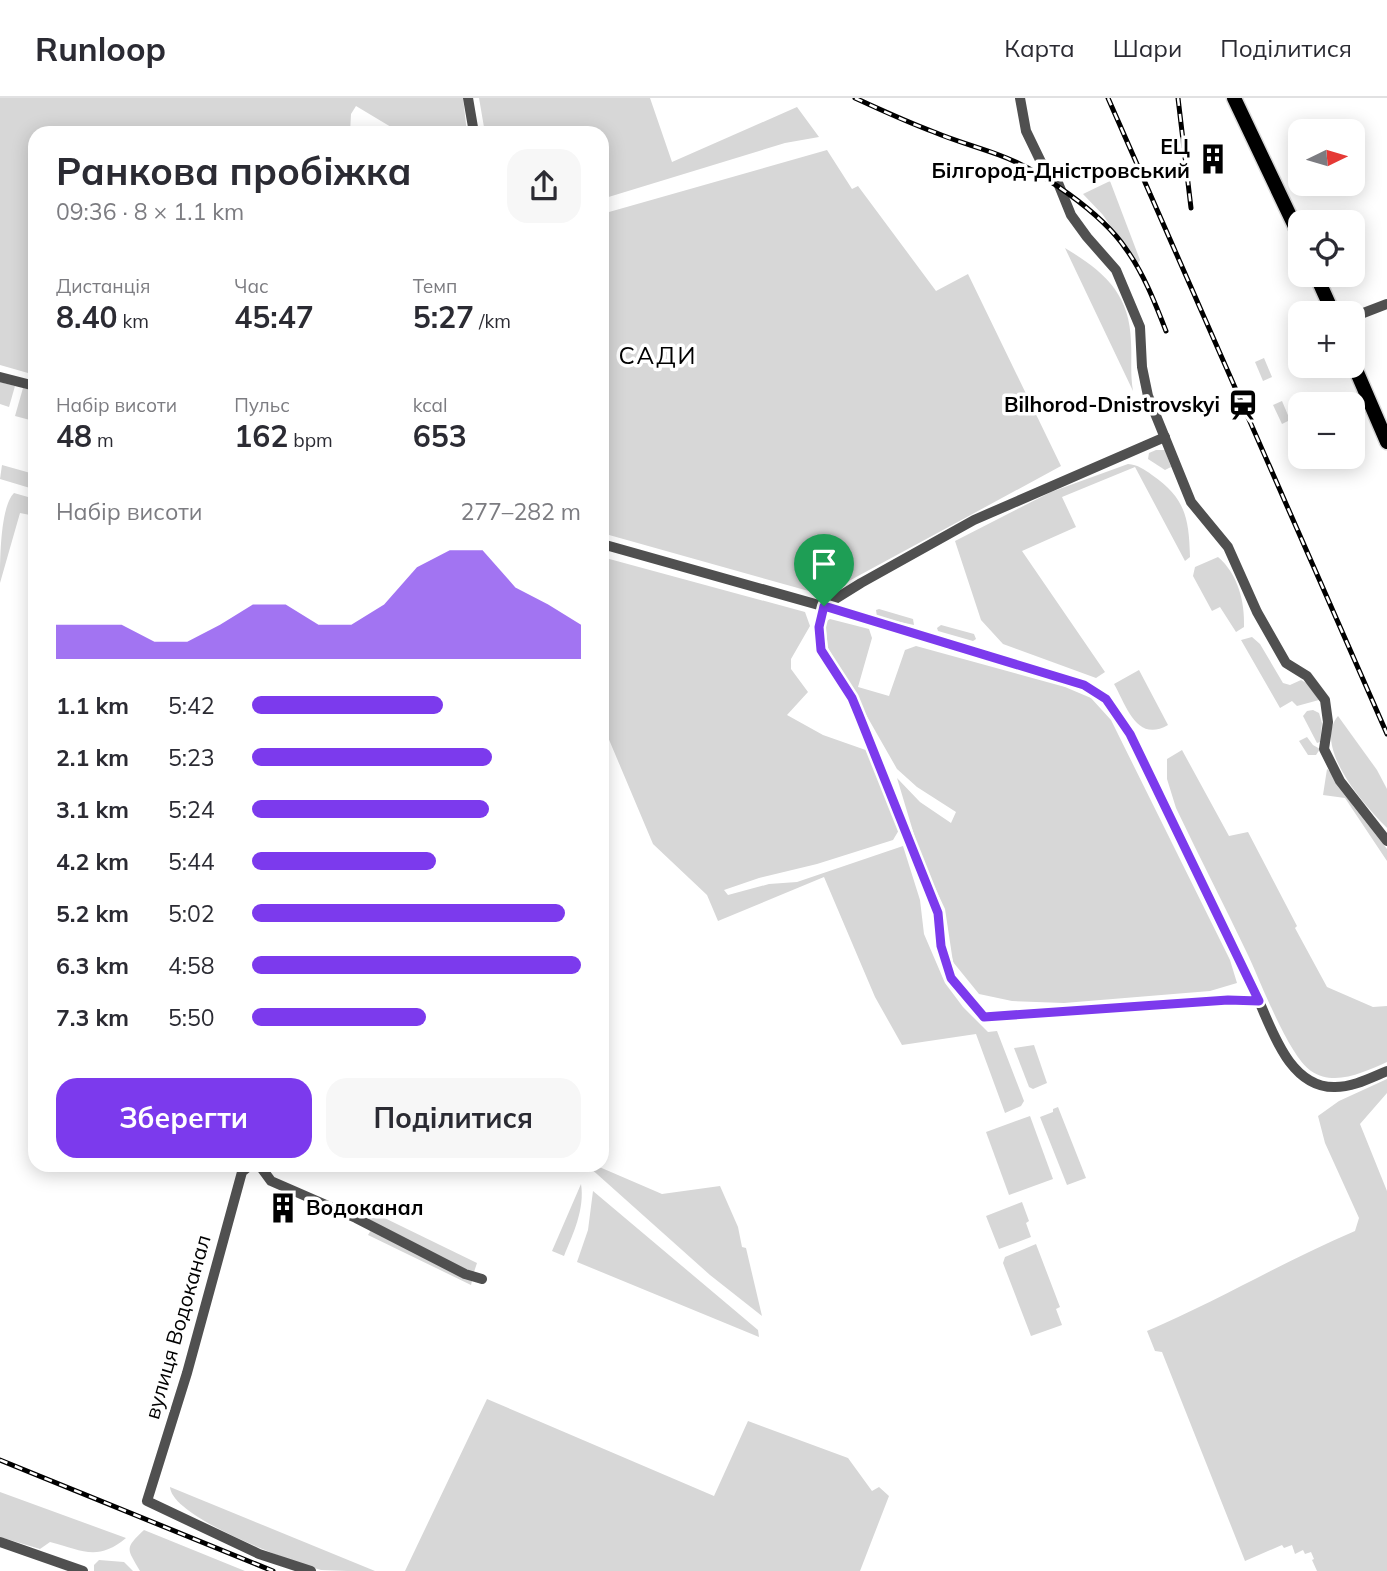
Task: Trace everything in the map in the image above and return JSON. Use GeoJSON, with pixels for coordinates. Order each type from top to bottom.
{"type":"FeatureCollection","features":[{"type":"Feature","properties":{"kind":"main road"},"geometry":{"type":"LineString","coordinates":[[1234,98],[1288,212]]}},
{"type":"Feature","properties":{"kind":"main road"},"geometry":{"type":"LineString","coordinates":[[1359,378],[1387,442]]}},
{"type":"Feature","properties":{"kind":"street"},"geometry":{"type":"LineString","coordinates":[[468,98],[473,126]]}},
{"type":"Feature","properties":{"kind":"street"},"geometry":{"type":"LineString","coordinates":[[1020,98],[1026,131],[1041,162],[1056,178],[1071,215],[1116,270],[1140,327],[1142,367],[1148,396],[1191,502],[1228,547],[1257,612],[1286,663],[1307,676],[1325,699],[1328,722],[1324,749],[1340,781],[1387,841]]}},
{"type":"Feature","properties":{"kind":"street"},"geometry":{"type":"LineString","coordinates":[[1365,312],[1387,304]]}},
{"type":"Feature","properties":{"kind":"street"},"geometry":{"type":"LineString","coordinates":[[0,377],[28,384]]}},
{"type":"Feature","properties":{"kind":"street"},"geometry":{"type":"LineString","coordinates":[[1165,437],[974,520],[861,583],[824,606],[819,627],[821,650],[852,698],[938,913],[941,946],[951,978],[984,1017],[1228,1000],[1259,1001]]}},
{"type":"Feature","properties":{"kind":"street"},"geometry":{"type":"LineString","coordinates":[[609,546],[824,606],[1084,685],[1106,699],[1130,734],[1278,1045],[1298,1073],[1315,1083],[1332,1088],[1354,1085],[1387,1071]]}},
{"type":"Feature","properties":{"kind":"street","name":"вулиця Водоканал"},"geometry":{"type":"LineString","coordinates":[[242,1172],[187,1373],[148,1501],[259,1554],[311,1571]]}},
{"type":"Feature","properties":{"kind":"street"},"geometry":{"type":"LineString","coordinates":[[264,1172],[271,1181],[356,1218],[465,1274],[482,1279]]}},
{"type":"Feature","properties":{"kind":"street"},"geometry":{"type":"LineString","coordinates":[[0,1542],[83,1571]]}},
{"type":"Feature","properties":{"kind":"shaded area"},"geometry":{"type":"Polygon","coordinates":[[[0,98],[463,98],[466,126],[389,126],[356,106],[351,114],[350,126],[28,126],[28,373],[0,365],[0,98]]]}},
{"type":"Feature","properties":{"kind":"shaded area"},"geometry":{"type":"Polygon","coordinates":[[[479,98],[650,98],[672,162],[797,107],[819,137],[785,143],[609,197],[609,126],[484,126],[479,98]]]}},
{"type":"Feature","properties":{"kind":"shaded area"},"geometry":{"type":"Polygon","coordinates":[[[827,150],[852,189],[858,186],[936,291],[968,274],[1061,466],[823,595],[609,535],[609,212],[827,150]]]}},
{"type":"Feature","properties":{"kind":"shaded area"},"geometry":{"type":"Polygon","coordinates":[[[1110,181],[1140,260],[1137,265],[1103,215],[1083,194],[1110,181]]]}},
{"type":"Feature","properties":{"kind":"shaded area"},"geometry":{"type":"Polygon","coordinates":[[[1065,248],[1102,275],[1120,297],[1129,325],[1133,391],[1065,248]]]}},
{"type":"Feature","properties":{"kind":"shaded area"},"geometry":{"type":"Polygon","coordinates":[[[1264,358],[1272,377],[1263,381],[1255,362],[1264,358]]]}},
{"type":"Feature","properties":{"kind":"shaded area"},"geometry":{"type":"Polygon","coordinates":[[[0,382],[15,386],[9,407],[0,404],[0,382]]]}},
{"type":"Feature","properties":{"kind":"shaded area"},"geometry":{"type":"Polygon","coordinates":[[[23,388],[28,389],[28,419],[15,416],[23,388]]]}},
{"type":"Feature","properties":{"kind":"shaded area"},"geometry":{"type":"Polygon","coordinates":[[[1282,401],[1288,421],[1282,424],[1273,405],[1282,401]]]}},
{"type":"Feature","properties":{"kind":"shaded area"},"geometry":{"type":"Polygon","coordinates":[[[1165,450],[1171,467],[1165,470],[1148,459],[1149,453],[1165,450]]]}},
{"type":"Feature","properties":{"kind":"shaded area"},"geometry":{"type":"Polygon","coordinates":[[[1128,464],[1138,466],[1163,483],[1178,501],[1186,520],[1190,557],[1185,561],[1135,467],[1062,497],[1076,527],[1022,551],[1105,672],[1096,678],[1003,644],[981,620],[955,541],[1051,492],[1128,464]]]}},
{"type":"Feature","properties":{"kind":"shaded area"},"geometry":{"type":"Polygon","coordinates":[[[2,465],[28,472],[28,487],[0,479],[2,465]]]}},
{"type":"Feature","properties":{"kind":"shaded area"},"geometry":{"type":"Polygon","coordinates":[[[14,493],[28,497],[28,515],[20,513],[0,583],[3,522],[9,500],[14,493]]]}},
{"type":"Feature","properties":{"kind":"shaded area"},"geometry":{"type":"Polygon","coordinates":[[[1218,557],[1231,572],[1239,589],[1244,627],[1236,632],[1220,607],[1212,611],[1193,576],[1195,567],[1218,557]]]}},
{"type":"Feature","properties":{"kind":"shaded area"},"geometry":{"type":"Polygon","coordinates":[[[609,559],[805,612],[810,626],[791,659],[791,669],[808,692],[787,715],[823,735],[877,754],[899,830],[893,840],[724,890],[728,895],[769,884],[797,882],[903,846],[920,900],[924,934],[945,983],[963,1007],[988,1032],[997,1031],[1024,1101],[1021,1106],[1005,1113],[976,1034],[902,1045],[875,997],[824,877],[718,921],[707,895],[653,844],[609,740],[609,559]]]}},
{"type":"Feature","properties":{"kind":"shaded area"},"geometry":{"type":"Polygon","coordinates":[[[876,610],[913,619],[914,625],[877,617],[876,610]]]}},
{"type":"Feature","properties":{"kind":"shaded area"},"geometry":{"type":"Polygon","coordinates":[[[830,619],[869,629],[872,638],[858,687],[889,696],[905,650],[916,646],[1065,687],[1091,698],[1111,720],[1230,960],[1237,983],[1210,991],[1064,1003],[1012,1001],[979,994],[953,962],[945,909],[921,858],[897,778],[920,802],[951,823],[956,812],[917,787],[897,769],[828,648],[825,622],[830,619]]]}},
{"type":"Feature","properties":{"kind":"shaded area"},"geometry":{"type":"Polygon","coordinates":[[[941,625],[974,634],[976,639],[973,641],[938,631],[937,628],[941,625]]]}},
{"type":"Feature","properties":{"kind":"shaded area"},"geometry":{"type":"Polygon","coordinates":[[[1252,637],[1260,644],[1283,683],[1290,685],[1301,680],[1308,684],[1319,700],[1297,706],[1292,701],[1280,708],[1241,640],[1252,637]]]}},
{"type":"Feature","properties":{"kind":"shaded area"},"geometry":{"type":"Polygon","coordinates":[[[1139,670],[1168,725],[1157,729],[1141,726],[1124,703],[1114,684],[1139,670]]]}},
{"type":"Feature","properties":{"kind":"shaded area"},"geometry":{"type":"Polygon","coordinates":[[[1307,711],[1319,713],[1322,723],[1320,742],[1317,743],[1303,716],[1307,711]]]}},
{"type":"Feature","properties":{"kind":"shaded area"},"geometry":{"type":"Polygon","coordinates":[[[1338,716],[1377,770],[1387,789],[1387,828],[1366,806],[1336,759],[1332,729],[1338,716]]]}},
{"type":"Feature","properties":{"kind":"shaded area"},"geometry":{"type":"Polygon","coordinates":[[[1307,737],[1320,749],[1316,755],[1308,755],[1299,741],[1307,737]]]}},
{"type":"Feature","properties":{"kind":"shaded area"},"geometry":{"type":"Polygon","coordinates":[[[1182,750],[1229,836],[1248,832],[1327,987],[1373,1007],[1387,1006],[1387,1062],[1349,1076],[1330,1078],[1311,1071],[1293,1050],[1176,808],[1167,779],[1167,759],[1182,750]]]}},
{"type":"Feature","properties":{"kind":"shaded area"},"geometry":{"type":"Polygon","coordinates":[[[1327,769],[1387,849],[1387,861],[1345,798],[1323,795],[1327,769]]]}},
{"type":"Feature","properties":{"kind":"shaded area"},"geometry":{"type":"Polygon","coordinates":[[[1034,1045],[1047,1083],[1033,1089],[1029,1087],[1014,1048],[1034,1045]]]}},
{"type":"Feature","properties":{"kind":"shaded area"},"geometry":{"type":"Polygon","coordinates":[[[1387,1079],[1387,1093],[1360,1124],[1387,1191],[1387,1571],[1317,1571],[1311,1552],[1305,1554],[1303,1550],[1295,1554],[1292,1545],[1284,1548],[1282,1545],[1245,1561],[1162,1352],[1155,1351],[1147,1331],[1355,1231],[1359,1218],[1325,1143],[1318,1116],[1339,1101],[1387,1079]]]}},
{"type":"Feature","properties":{"kind":"shaded area"},"geometry":{"type":"Polygon","coordinates":[[[1058,1107],[1086,1178],[1067,1185],[1040,1117],[1058,1107]]]}},
{"type":"Feature","properties":{"kind":"shaded area"},"geometry":{"type":"Polygon","coordinates":[[[1030,1116],[1053,1179],[1009,1195],[986,1132],[1030,1116]]]}},
{"type":"Feature","properties":{"kind":"shaded area"},"geometry":{"type":"Polygon","coordinates":[[[609,1171],[662,1194],[720,1186],[738,1227],[742,1247],[746,1248],[762,1316],[710,1275],[595,1172],[609,1171]]]}},
{"type":"Feature","properties":{"kind":"shaded area"},"geometry":{"type":"Polygon","coordinates":[[[581,1184],[580,1212],[564,1256],[552,1251],[581,1184]]]}},
{"type":"Feature","properties":{"kind":"shaded area"},"geometry":{"type":"Polygon","coordinates":[[[593,1191],[758,1330],[759,1337],[577,1262],[588,1230],[593,1191]]]}},
{"type":"Feature","properties":{"kind":"shaded area"},"geometry":{"type":"Polygon","coordinates":[[[1022,1202],[1031,1237],[999,1249],[986,1216],[1022,1202]]]}},
{"type":"Feature","properties":{"kind":"shaded area"},"geometry":{"type":"Polygon","coordinates":[[[364,1208],[477,1263],[474,1272],[366,1218],[364,1208]]]}},
{"type":"Feature","properties":{"kind":"shaded area"},"geometry":{"type":"Polygon","coordinates":[[[371,1230],[472,1281],[471,1285],[368,1235],[371,1230]]]}},
{"type":"Feature","properties":{"kind":"shaded area"},"geometry":{"type":"Polygon","coordinates":[[[1036,1244],[1060,1307],[1056,1309],[1062,1325],[1031,1336],[1003,1263],[1005,1257],[1036,1244]]]}},
{"type":"Feature","properties":{"kind":"shaded area"},"geometry":{"type":"Polygon","coordinates":[[[487,1399],[714,1496],[748,1421],[848,1458],[872,1491],[879,1487],[889,1496],[860,1571],[405,1571],[487,1399]]]}},
{"type":"Feature","properties":{"kind":"shaded area"},"geometry":{"type":"Polygon","coordinates":[[[170,1487],[375,1571],[321,1570],[285,1558],[211,1525],[190,1512],[176,1499],[170,1487]]]}},
{"type":"Feature","properties":{"kind":"shaded area"},"geometry":{"type":"Polygon","coordinates":[[[0,1492],[126,1538],[106,1550],[89,1552],[50,1542],[40,1549],[0,1537],[0,1492]]]}},
{"type":"Feature","properties":{"kind":"shaded area"},"geometry":{"type":"Polygon","coordinates":[[[144,1530],[245,1571],[140,1571],[130,1549],[133,1541],[144,1530]]]}},
{"type":"Feature","properties":{"kind":"shaded area"},"geometry":{"type":"Polygon","coordinates":[[[99,1560],[124,1562],[133,1571],[94,1571],[94,1565],[99,1560]]]}},
{"type":"Feature","properties":{"kind":"railway"},"geometry":{"type":"LineString","coordinates":[[855,98],[894,116],[1015,162],[1069,194],[1102,221],[1126,249],[1144,279],[1166,331]]}},
{"type":"Feature","properties":{"kind":"railway"},"geometry":{"type":"LineString","coordinates":[[1108,98],[1387,734]]}},
{"type":"Feature","properties":{"kind":"railway"},"geometry":{"type":"LineString","coordinates":[[1178,98],[1191,208]]}},
{"type":"Feature","properties":{"kind":"railway"},"geometry":{"type":"LineString","coordinates":[[0,1460],[273,1571]]}},
{"type":"Feature","properties":{"kind":"place","name":"ЕЦ Білгород-Дністровський"},"geometry":{"type":"Point","coordinates":[1213,159]}},
{"type":"Feature","properties":{"kind":"place","name":"Bilhorod-Dnistrovskyi"},"geometry":{"type":"Point","coordinates":[1243,405]}},
{"type":"Feature","properties":{"kind":"place","name":"Водоканал"},"geometry":{"type":"Point","coordinates":[283,1208]}},
{"type":"Feature","properties":{"kind":"district","name":"САДИ"},"geometry":{"type":"Point","coordinates":[658,356]}},
{"type":"Feature","properties":{"kind":"route"},"geometry":{"type":"LineString","coordinates":[[824,606],[1084,685],[1106,699],[1130,734],[1259,1001],[1228,1000],[984,1017],[951,978],[941,946],[938,913],[852,698],[821,650],[819,627],[824,606]]}}]}
